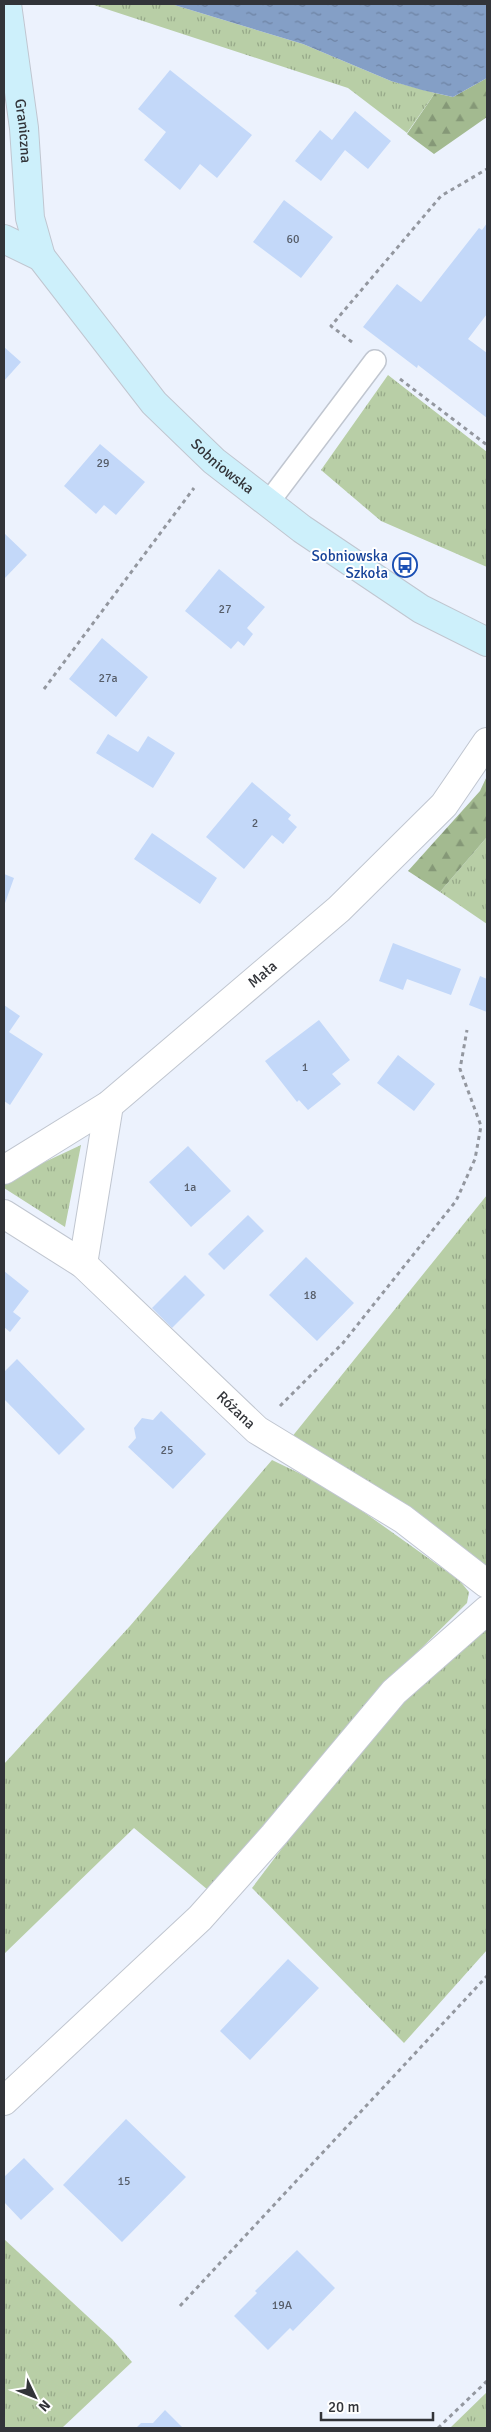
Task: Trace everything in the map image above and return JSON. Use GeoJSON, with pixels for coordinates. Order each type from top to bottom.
{"type":"FeatureCollection","features":[{"type":"Feature","properties":{"kind":"street","name":"Graniczna"},"geometry":{"type":"LineString","coordinates":[[7,4],[24,128],[30,218],[41,257]]}},
{"type":"Feature","properties":{"kind":"street","name":"Sobniowska"},"geometry":{"type":"LineString","coordinates":[[4,239],[41,257],[154,403],[214,461],[302,529],[421,609],[487,642]]}},
{"type":"Feature","properties":{"kind":"street","name":"Mała"},"geometry":{"type":"LineString","coordinates":[[4,1170],[108,1105],[340,909],[444,805],[487,742]]}},
{"type":"Feature","properties":{"kind":"street"},"geometry":{"type":"LineString","coordinates":[[83,1264],[108,1105]]}},
{"type":"Feature","properties":{"kind":"street","name":"Różana"},"geometry":{"type":"LineString","coordinates":[[4,1214],[83,1264],[257,1430],[403,1519],[487,1582]]}},
{"type":"Feature","properties":{"kind":"street"},"geometry":{"type":"LineString","coordinates":[[4,2101],[200,1918],[274,1835],[394,1692],[487,1610]]}},
{"type":"Feature","properties":{"kind":"lane"},"geometry":{"type":"LineString","coordinates":[[268,503],[375,361]]}},
{"type":"Feature","properties":{"kind":"path"},"geometry":{"type":"LineString","coordinates":[[487,169],[441,196],[331,326],[487,446]]}},
{"type":"Feature","properties":{"kind":"path"},"geometry":{"type":"LineString","coordinates":[[44,689],[214,461]]}},
{"type":"Feature","properties":{"kind":"path"},"geometry":{"type":"LineString","coordinates":[[257,1430],[343,1343],[456,1202],[475,1159],[481,1126],[460,1069],[467,1030]]}},
{"type":"Feature","properties":{"kind":"path"},"geometry":{"type":"LineString","coordinates":[[180,2306],[487,1976]]}},
{"type":"Feature","properties":{"kind":"path"},"geometry":{"type":"LineString","coordinates":[[438,2428],[487,2380]]}},
{"type":"Feature","properties":{"kind":"green space"},"geometry":{"type":"Polygon","coordinates":[[[91,4],[171,4],[303,44],[391,81],[435,93],[407,133],[348,88],[91,4]]]}},
{"type":"Feature","properties":{"kind":"green space"},"geometry":{"type":"Polygon","coordinates":[[[487,78],[487,117],[434,154],[407,134],[435,93],[453,97],[487,78]]]}},
{"type":"Feature","properties":{"kind":"green space"},"geometry":{"type":"Polygon","coordinates":[[[388,375],[487,452],[487,567],[381,521],[321,470],[388,375]]]}},
{"type":"Feature","properties":{"kind":"green space"},"geometry":{"type":"Polygon","coordinates":[[[487,776],[487,837],[440,892],[408,871],[480,791],[487,776]]]}},
{"type":"Feature","properties":{"kind":"green space"},"geometry":{"type":"Polygon","coordinates":[[[487,837],[487,924],[440,892],[487,837]]]}},
{"type":"Feature","properties":{"kind":"green space"},"geometry":{"type":"Polygon","coordinates":[[[81,1145],[65,1227],[4,1188],[4,1181],[81,1145]]]}},
{"type":"Feature","properties":{"kind":"green space"},"geometry":{"type":"Polygon","coordinates":[[[487,1195],[487,1566],[482,1567],[291,1438],[487,1195]]]}},
{"type":"Feature","properties":{"kind":"green space"},"geometry":{"type":"Polygon","coordinates":[[[272,1460],[330,1488],[459,1580],[469,1592],[467,1603],[378,1691],[208,1890],[134,1828],[4,1954],[4,1764],[130,1626],[272,1460]]]}},
{"type":"Feature","properties":{"kind":"green space"},"geometry":{"type":"Polygon","coordinates":[[[487,1628],[487,1950],[404,2043],[252,1888],[334,1781],[397,1706],[446,1657],[487,1628]]]}},
{"type":"Feature","properties":{"kind":"green space"},"geometry":{"type":"Polygon","coordinates":[[[4,2239],[112,2339],[132,2362],[62,2428],[4,2428],[4,2239]]]}},
{"type":"Feature","properties":{"kind":"green space"},"geometry":{"type":"Polygon","coordinates":[[[487,2392],[487,2428],[450,2428],[487,2392]]]}},
{"type":"Feature","properties":{"kind":"water"},"geometry":{"type":"Polygon","coordinates":[[[171,4],[487,4],[487,78],[453,97],[422,90],[391,81],[303,44],[171,4]]]}},
{"type":"Feature","properties":{"kind":"building"},"geometry":{"type":"Polygon","coordinates":[[[170,70],[252,135],[217,178],[200,164],[180,190],[144,160],[166,132],[138,109],[170,70]]]}},
{"type":"Feature","properties":{"kind":"building"},"geometry":{"type":"Polygon","coordinates":[[[355,111],[391,141],[368,169],[345,150],[321,181],[295,161],[320,130],[332,140],[355,111]]]}},
{"type":"Feature","properties":{"kind":"building"},"geometry":{"type":"Polygon","coordinates":[[[284,200],[333,237],[301,278],[253,242],[284,200]]]}},
{"type":"Feature","properties":{"kind":"building"},"geometry":{"type":"Polygon","coordinates":[[[487,223],[487,314],[468,339],[487,353],[487,418],[418,365],[417,368],[363,327],[397,284],[421,302],[479,228],[482,230],[487,223]]]}},
{"type":"Feature","properties":{"kind":"building"},"geometry":{"type":"Polygon","coordinates":[[[4,347],[21,362],[4,381],[4,347]]]}},
{"type":"Feature","properties":{"kind":"building"},"geometry":{"type":"Polygon","coordinates":[[[100,444],[145,482],[116,515],[104,505],[96,514],[64,486],[100,444]]]}},
{"type":"Feature","properties":{"kind":"building"},"geometry":{"type":"Polygon","coordinates":[[[4,533],[27,555],[4,579],[4,533]]]}},
{"type":"Feature","properties":{"kind":"building"},"geometry":{"type":"Polygon","coordinates":[[[219,569],[265,607],[247,628],[253,634],[244,646],[238,641],[231,649],[185,611],[219,569]]]}},
{"type":"Feature","properties":{"kind":"building"},"geometry":{"type":"Polygon","coordinates":[[[102,638],[148,677],[116,717],[69,679],[102,638]]]}},
{"type":"Feature","properties":{"kind":"building"},"geometry":{"type":"Polygon","coordinates":[[[108,734],[138,752],[148,736],[175,753],[153,788],[96,753],[108,734]]]}},
{"type":"Feature","properties":{"kind":"building"},"geometry":{"type":"Polygon","coordinates":[[[252,782],[291,815],[288,819],[297,827],[283,844],[272,835],[244,869],[206,837],[252,782]]]}},
{"type":"Feature","properties":{"kind":"building"},"geometry":{"type":"Polygon","coordinates":[[[152,833],[217,878],[200,904],[134,859],[152,833]]]}},
{"type":"Feature","properties":{"kind":"building"},"geometry":{"type":"Polygon","coordinates":[[[4,874],[14,878],[4,906],[4,874]]]}},
{"type":"Feature","properties":{"kind":"building"},"geometry":{"type":"Polygon","coordinates":[[[393,943],[461,969],[451,995],[407,979],[403,990],[379,981],[393,943]]]}},
{"type":"Feature","properties":{"kind":"building"},"geometry":{"type":"Polygon","coordinates":[[[480,976],[487,979],[487,1012],[469,1005],[480,976]]]}},
{"type":"Feature","properties":{"kind":"building"},"geometry":{"type":"Polygon","coordinates":[[[4,1005],[20,1016],[9,1032],[43,1054],[10,1105],[4,1101],[4,1005]]]}},
{"type":"Feature","properties":{"kind":"building"},"geometry":{"type":"Polygon","coordinates":[[[319,1020],[350,1060],[332,1074],[341,1084],[308,1110],[299,1100],[297,1102],[265,1061],[319,1020]]]}},
{"type":"Feature","properties":{"kind":"building"},"geometry":{"type":"Polygon","coordinates":[[[398,1055],[435,1084],[414,1111],[377,1083],[398,1055]]]}},
{"type":"Feature","properties":{"kind":"building"},"geometry":{"type":"Polygon","coordinates":[[[188,1146],[231,1191],[191,1227],[149,1182],[188,1146]]]}},
{"type":"Feature","properties":{"kind":"building"},"geometry":{"type":"Polygon","coordinates":[[[248,1215],[264,1231],[224,1270],[208,1254],[248,1215]]]}},
{"type":"Feature","properties":{"kind":"building"},"geometry":{"type":"Polygon","coordinates":[[[306,1257],[354,1303],[317,1341],[269,1295],[306,1257]]]}},
{"type":"Feature","properties":{"kind":"building"},"geometry":{"type":"Polygon","coordinates":[[[4,1271],[29,1291],[13,1312],[21,1318],[10,1332],[4,1327],[4,1271]]]}},
{"type":"Feature","properties":{"kind":"building"},"geometry":{"type":"Polygon","coordinates":[[[185,1275],[205,1295],[172,1328],[152,1308],[185,1275]]]}},
{"type":"Feature","properties":{"kind":"building"},"geometry":{"type":"Polygon","coordinates":[[[17,1359],[85,1429],[59,1455],[4,1399],[4,1372],[17,1359]]]}},
{"type":"Feature","properties":{"kind":"building"},"geometry":{"type":"Polygon","coordinates":[[[161,1411],[206,1454],[173,1489],[128,1447],[136,1438],[134,1428],[142,1418],[153,1420],[161,1411]]]}},
{"type":"Feature","properties":{"kind":"building"},"geometry":{"type":"Polygon","coordinates":[[[288,1959],[319,1988],[250,2060],[220,2031],[288,1959]]]}},
{"type":"Feature","properties":{"kind":"building"},"geometry":{"type":"Polygon","coordinates":[[[126,2119],[186,2177],[122,2242],[63,2185],[126,2119]]]}},
{"type":"Feature","properties":{"kind":"building"},"geometry":{"type":"Polygon","coordinates":[[[24,2158],[54,2189],[21,2220],[4,2202],[4,2177],[24,2158]]]}},
{"type":"Feature","properties":{"kind":"building"},"geometry":{"type":"Polygon","coordinates":[[[297,2250],[335,2288],[293,2331],[290,2328],[268,2350],[234,2316],[257,2293],[255,2291],[297,2250]]]}},
{"type":"Feature","properties":{"kind":"building"},"geometry":{"type":"Polygon","coordinates":[[[165,2410],[183,2428],[136,2428],[141,2423],[153,2423],[165,2410]]]}},
{"type":"Feature","properties":{"kind":"place","name":"Sobniowska Szkoła"},"geometry":{"type":"Point","coordinates":[405,565]}}]}
